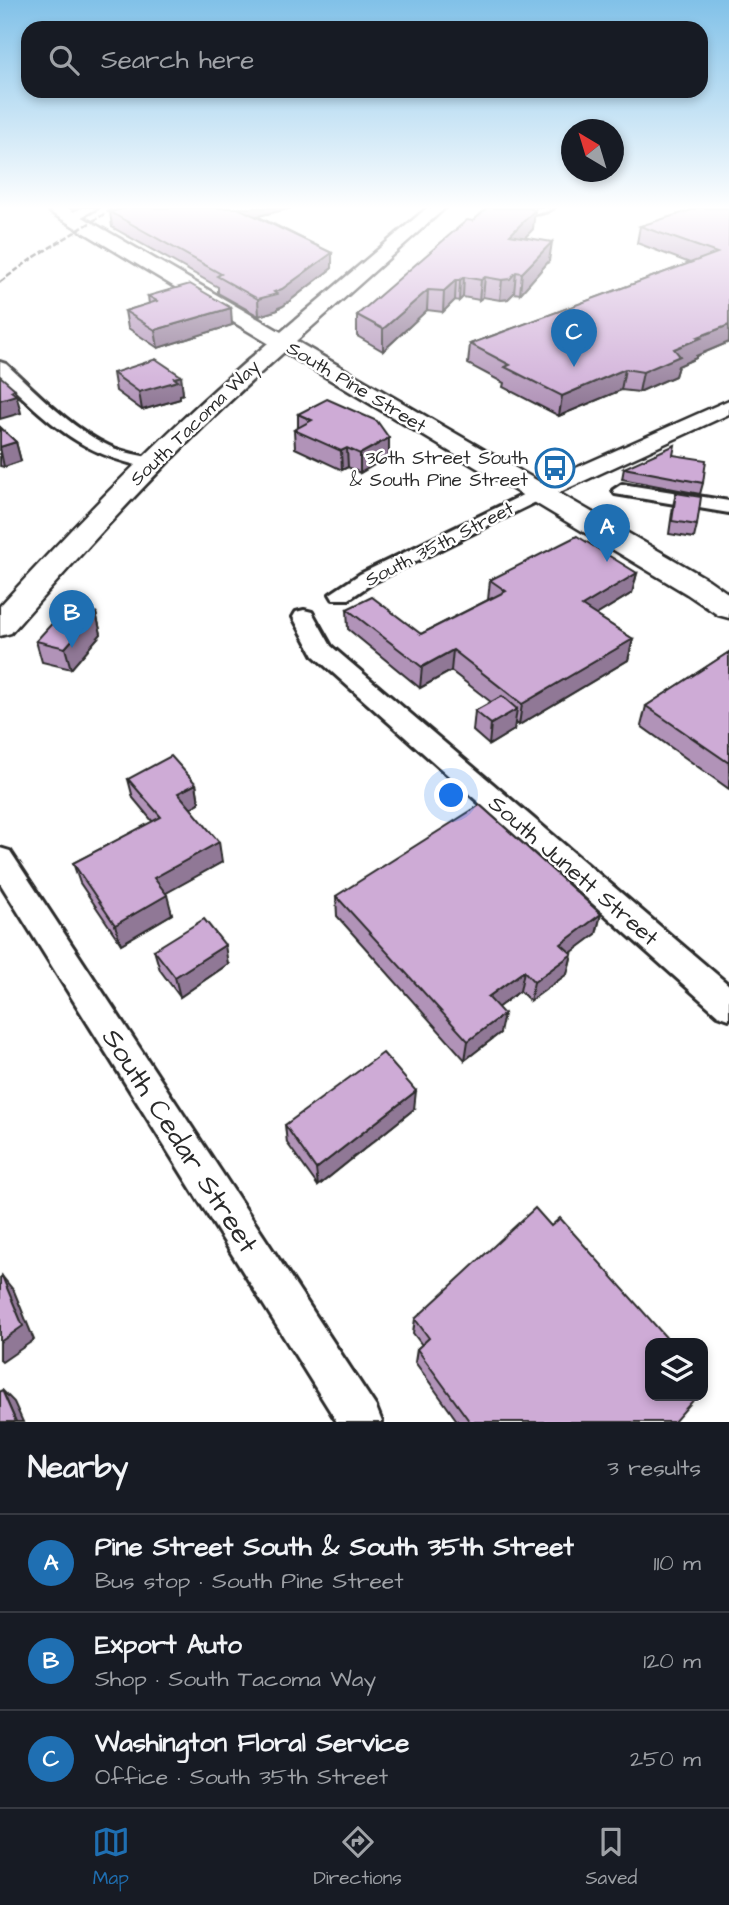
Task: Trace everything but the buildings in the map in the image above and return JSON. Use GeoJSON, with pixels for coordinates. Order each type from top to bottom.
{"type":"FeatureCollection","features":[{"type":"Feature","properties":{"kind":"main road","name":"South Pine Street"},"geometry":{"type":"LineString","coordinates":[[169,274],[729,608]]}},
{"type":"Feature","properties":{"kind":"main road","name":"South Tacoma Way"},"geometry":{"type":"LineString","coordinates":[[0,626],[99,515],[150,463],[281,341],[359,274]]}},
{"type":"Feature","properties":{"kind":"street"},"geometry":{"type":"LineString","coordinates":[[0,368],[87,444],[117,457],[150,463]]}},
{"type":"Feature","properties":{"kind":"street","name":"South 35th Street"},"geometry":{"type":"LineString","coordinates":[[341,594],[377,573],[539,493],[729,406]]}},
{"type":"Feature","properties":{"kind":"street"},"geometry":{"type":"LineString","coordinates":[[622,490],[729,507]]}},
{"type":"Feature","properties":{"kind":"street","name":"South Junett Street"},"geometry":{"type":"LineString","coordinates":[[304,617],[323,651],[729,1005]]}},
{"type":"Feature","properties":{"kind":"street","name":"South Cedar Street"},"geometry":{"type":"LineString","coordinates":[[0,859],[361,1422]]}},
{"type":"Feature","properties":{"kind":"railway"},"geometry":{"type":"LineString","coordinates":[[0,282],[11,274]]}},
{"type":"Feature","properties":{"kind":"place","name":"Washington Floral Service"},"geometry":{"type":"Point","coordinates":[574,367]}},
{"type":"Feature","properties":{"kind":"place","name":"36th Street South & South Pine Street"},"geometry":{"type":"Point","coordinates":[555,468]}},
{"type":"Feature","properties":{"kind":"place","name":"Pine Street South & South 35th Street"},"geometry":{"type":"Point","coordinates":[607,562]}},
{"type":"Feature","properties":{"kind":"place","name":"Export Auto"},"geometry":{"type":"Point","coordinates":[72,648]}}]}
